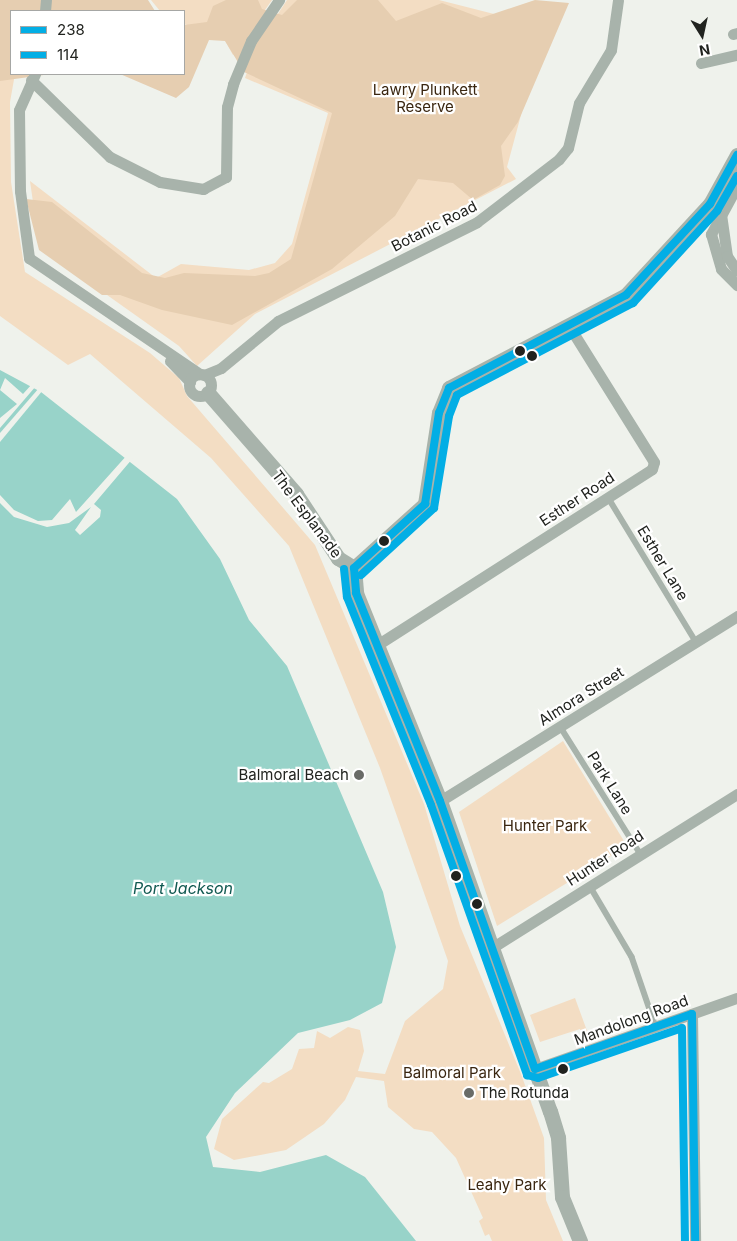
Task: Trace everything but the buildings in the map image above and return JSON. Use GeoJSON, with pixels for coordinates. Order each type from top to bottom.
{"type":"FeatureCollection","features":[{"type":"Feature","properties":{"kind":"street"},"geometry":{"type":"LineString","coordinates":[[33,77],[110,157],[160,182],[203,189],[226,176],[227,107],[233,84],[251,42],[279,0]]}},
{"type":"Feature","properties":{"kind":"street","name":"Botanic Road"},"geometry":{"type":"LineString","coordinates":[[190,382],[206,381],[278,321],[478,222],[559,159],[568,148],[580,103],[611,50],[618,0]]}},
{"type":"Feature","properties":{"kind":"street"},"geometry":{"type":"LineString","coordinates":[[701,63],[737,55]]}},
{"type":"Feature","properties":{"kind":"street","name":"The Esplanade"},"geometry":{"type":"LineString","coordinates":[[33,77],[19,103],[18,148],[29,258],[206,381],[296,494],[338,558],[354,568],[356,593],[440,801],[490,949],[558,1138],[562,1197],[580,1241]]}},
{"type":"Feature","properties":{"kind":"street"},"geometry":{"type":"LineString","coordinates":[[354,568],[425,504],[439,413],[449,388],[569,326],[634,288],[710,204],[737,155]]}},
{"type":"Feature","properties":{"kind":"street"},"geometry":{"type":"LineString","coordinates":[[737,186],[711,234],[714,250],[724,274],[737,285]]}},
{"type":"Feature","properties":{"kind":"street"},"geometry":{"type":"LineString","coordinates":[[721,214],[727,256],[737,271]]}},
{"type":"Feature","properties":{"kind":"street","name":"Esther Road"},"geometry":{"type":"LineString","coordinates":[[377,645],[652,469],[654,462],[569,326]]}},
{"type":"Feature","properties":{"kind":"street","name":"The Esplanade"},"geometry":{"type":"LineString","coordinates":[[158,348],[190,382],[194,394],[206,381]]}},
{"type":"Feature","properties":{"kind":"street","name":"Almora Street"},"geometry":{"type":"LineString","coordinates":[[440,801],[737,616]]}},
{"type":"Feature","properties":{"kind":"street","name":"Hunter Road"},"geometry":{"type":"LineString","coordinates":[[490,949],[737,794]]}},
{"type":"Feature","properties":{"kind":"street","name":"Mandolong Road"},"geometry":{"type":"LineString","coordinates":[[535,1070],[737,998]]}},
{"type":"Feature","properties":{"kind":"street"},"geometry":{"type":"LineString","coordinates":[[692,1014],[695,1241]]}},
{"type":"Feature","properties":{"kind":"lane","name":"Esther Lane"},"geometry":{"type":"LineString","coordinates":[[608,497],[696,642]]}},
{"type":"Feature","properties":{"kind":"lane","name":"Park Lane"},"geometry":{"type":"LineString","coordinates":[[560,726],[640,854]]}},
{"type":"Feature","properties":{"kind":"lane"},"geometry":{"type":"LineString","coordinates":[[590,886],[632,957],[656,1027]]}},
{"type":"Feature","properties":{"kind":"green space","name":"Balmoral Park"},"geometry":{"type":"Polygon","coordinates":[[[0,0],[10,10],[10,75],[15,75],[10,102],[11,182],[25,272],[150,353],[179,378],[187,396],[315,545],[424,804],[460,926],[521,1074],[544,1138],[546,1200],[563,1241],[492,1241],[489,1234],[485,1236],[479,1221],[483,1218],[456,1158],[432,1132],[414,1129],[388,1107],[384,1081],[356,1077],[345,1100],[324,1124],[286,1150],[234,1160],[214,1149],[222,1119],[263,1082],[269,1083],[292,1069],[299,1049],[314,1048],[317,1031],[330,1038],[348,1027],[360,1030],[364,1051],[358,1071],[385,1074],[405,1021],[443,989],[448,961],[380,768],[289,546],[211,458],[90,354],[68,365],[0,316],[0,0]]]}},
{"type":"Feature","properties":{"kind":"green space"},"geometry":{"type":"Polygon","coordinates":[[[0,0],[148,0],[154,10],[10,10],[10,75],[44,75],[0,81],[0,0]]]}},
{"type":"Feature","properties":{"kind":"green space"},"geometry":{"type":"Polygon","coordinates":[[[151,0],[272,0],[233,55],[223,37],[185,24],[185,10],[159,10],[151,0]]]}},
{"type":"Feature","properties":{"kind":"green space","name":"Lawry Plunkett Reserve"},"geometry":{"type":"Polygon","coordinates":[[[226,0],[258,0],[262,9],[282,15],[297,0],[378,0],[396,21],[442,3],[481,18],[535,0],[569,3],[518,122],[501,146],[505,176],[500,185],[473,200],[453,183],[418,179],[395,216],[332,269],[232,325],[162,310],[120,295],[102,295],[39,250],[26,199],[52,202],[142,273],[165,278],[184,273],[255,276],[269,273],[291,259],[332,113],[244,72],[225,41],[209,40],[189,87],[176,98],[122,75],[185,75],[185,25],[207,22],[213,6],[226,0]]]}},
{"type":"Feature","properties":{"kind":"green space","name":"Lawry Plunkett Reserve"},"geometry":{"type":"Polygon","coordinates":[[[287,0],[439,0],[498,15],[528,89],[507,167],[516,179],[255,314],[197,366],[179,346],[52,256],[38,237],[30,181],[156,278],[181,264],[249,270],[275,263],[292,244],[328,113],[245,78],[255,49],[287,0]]]}},
{"type":"Feature","properties":{"kind":"green space","name":"Hunter Park"},"geometry":{"type":"Polygon","coordinates":[[[563,741],[627,846],[497,926],[459,812],[563,741]]]}},
{"type":"Feature","properties":{"kind":"green space"},"geometry":{"type":"Polygon","coordinates":[[[575,998],[590,1039],[584,1040],[580,1029],[540,1042],[530,1015],[575,998]]]}},
{"type":"Feature","properties":{"kind":"water","name":"Port Jackson"},"geometry":{"type":"Polygon","coordinates":[[[0,370],[41,392],[177,499],[220,559],[249,620],[287,666],[383,892],[396,947],[382,1003],[350,1020],[298,1033],[235,1093],[206,1137],[213,1167],[260,1172],[326,1155],[365,1177],[416,1241],[0,1241],[0,370]]]}},
{"type":"Feature","properties":{"kind":"pier"},"geometry":{"type":"Polygon","coordinates":[[[5,378],[23,394],[32,384],[36,386],[0,428],[0,418],[17,404],[0,390],[5,378]]]}},
{"type":"Feature","properties":{"kind":"pier"},"geometry":{"type":"Polygon","coordinates":[[[39,388],[43,390],[0,442],[0,433],[39,388]]]}},
{"type":"Feature","properties":{"kind":"pier"},"geometry":{"type":"Polygon","coordinates":[[[128,454],[133,458],[94,504],[101,510],[100,517],[80,535],[75,530],[91,507],[69,523],[47,527],[14,517],[0,503],[0,495],[14,510],[38,521],[52,520],[70,499],[76,512],[128,454]]]}},
{"type":"Feature","properties":{"kind":"transit line","name":"238"},"geometry":{"type":"LineString","coordinates":[[354,568],[425,504],[439,413],[449,388],[626,295],[710,204],[737,155]]}},
{"type":"Feature","properties":{"kind":"transit line","name":"114"},"geometry":{"type":"LineString","coordinates":[[361,575],[434,508],[449,416],[457,395],[633,303],[717,211],[737,176]]}},
{"type":"Feature","properties":{"kind":"transit line","name":"238"},"geometry":{"type":"LineString","coordinates":[[354,568],[356,593],[440,801],[535,1069],[692,1014],[695,1241]]}},
{"type":"Feature","properties":{"kind":"transit line","name":"114"},"geometry":{"type":"LineString","coordinates":[[344,569],[347,597],[431,805],[527,1075],[538,1078],[682,1028],[685,1241]]}},
{"type":"Feature","properties":{"kind":"place","name":"Balmoral Beach"},"geometry":{"type":"Point","coordinates":[359,775]}},
{"type":"Feature","properties":{"kind":"place","name":"The Rotunda"},"geometry":{"type":"Point","coordinates":[469,1093]}},
{"type":"Feature","properties":{"kind":"park label","name":"Leahy Park"},"geometry":{"type":"Point","coordinates":[507,1185]}}]}
